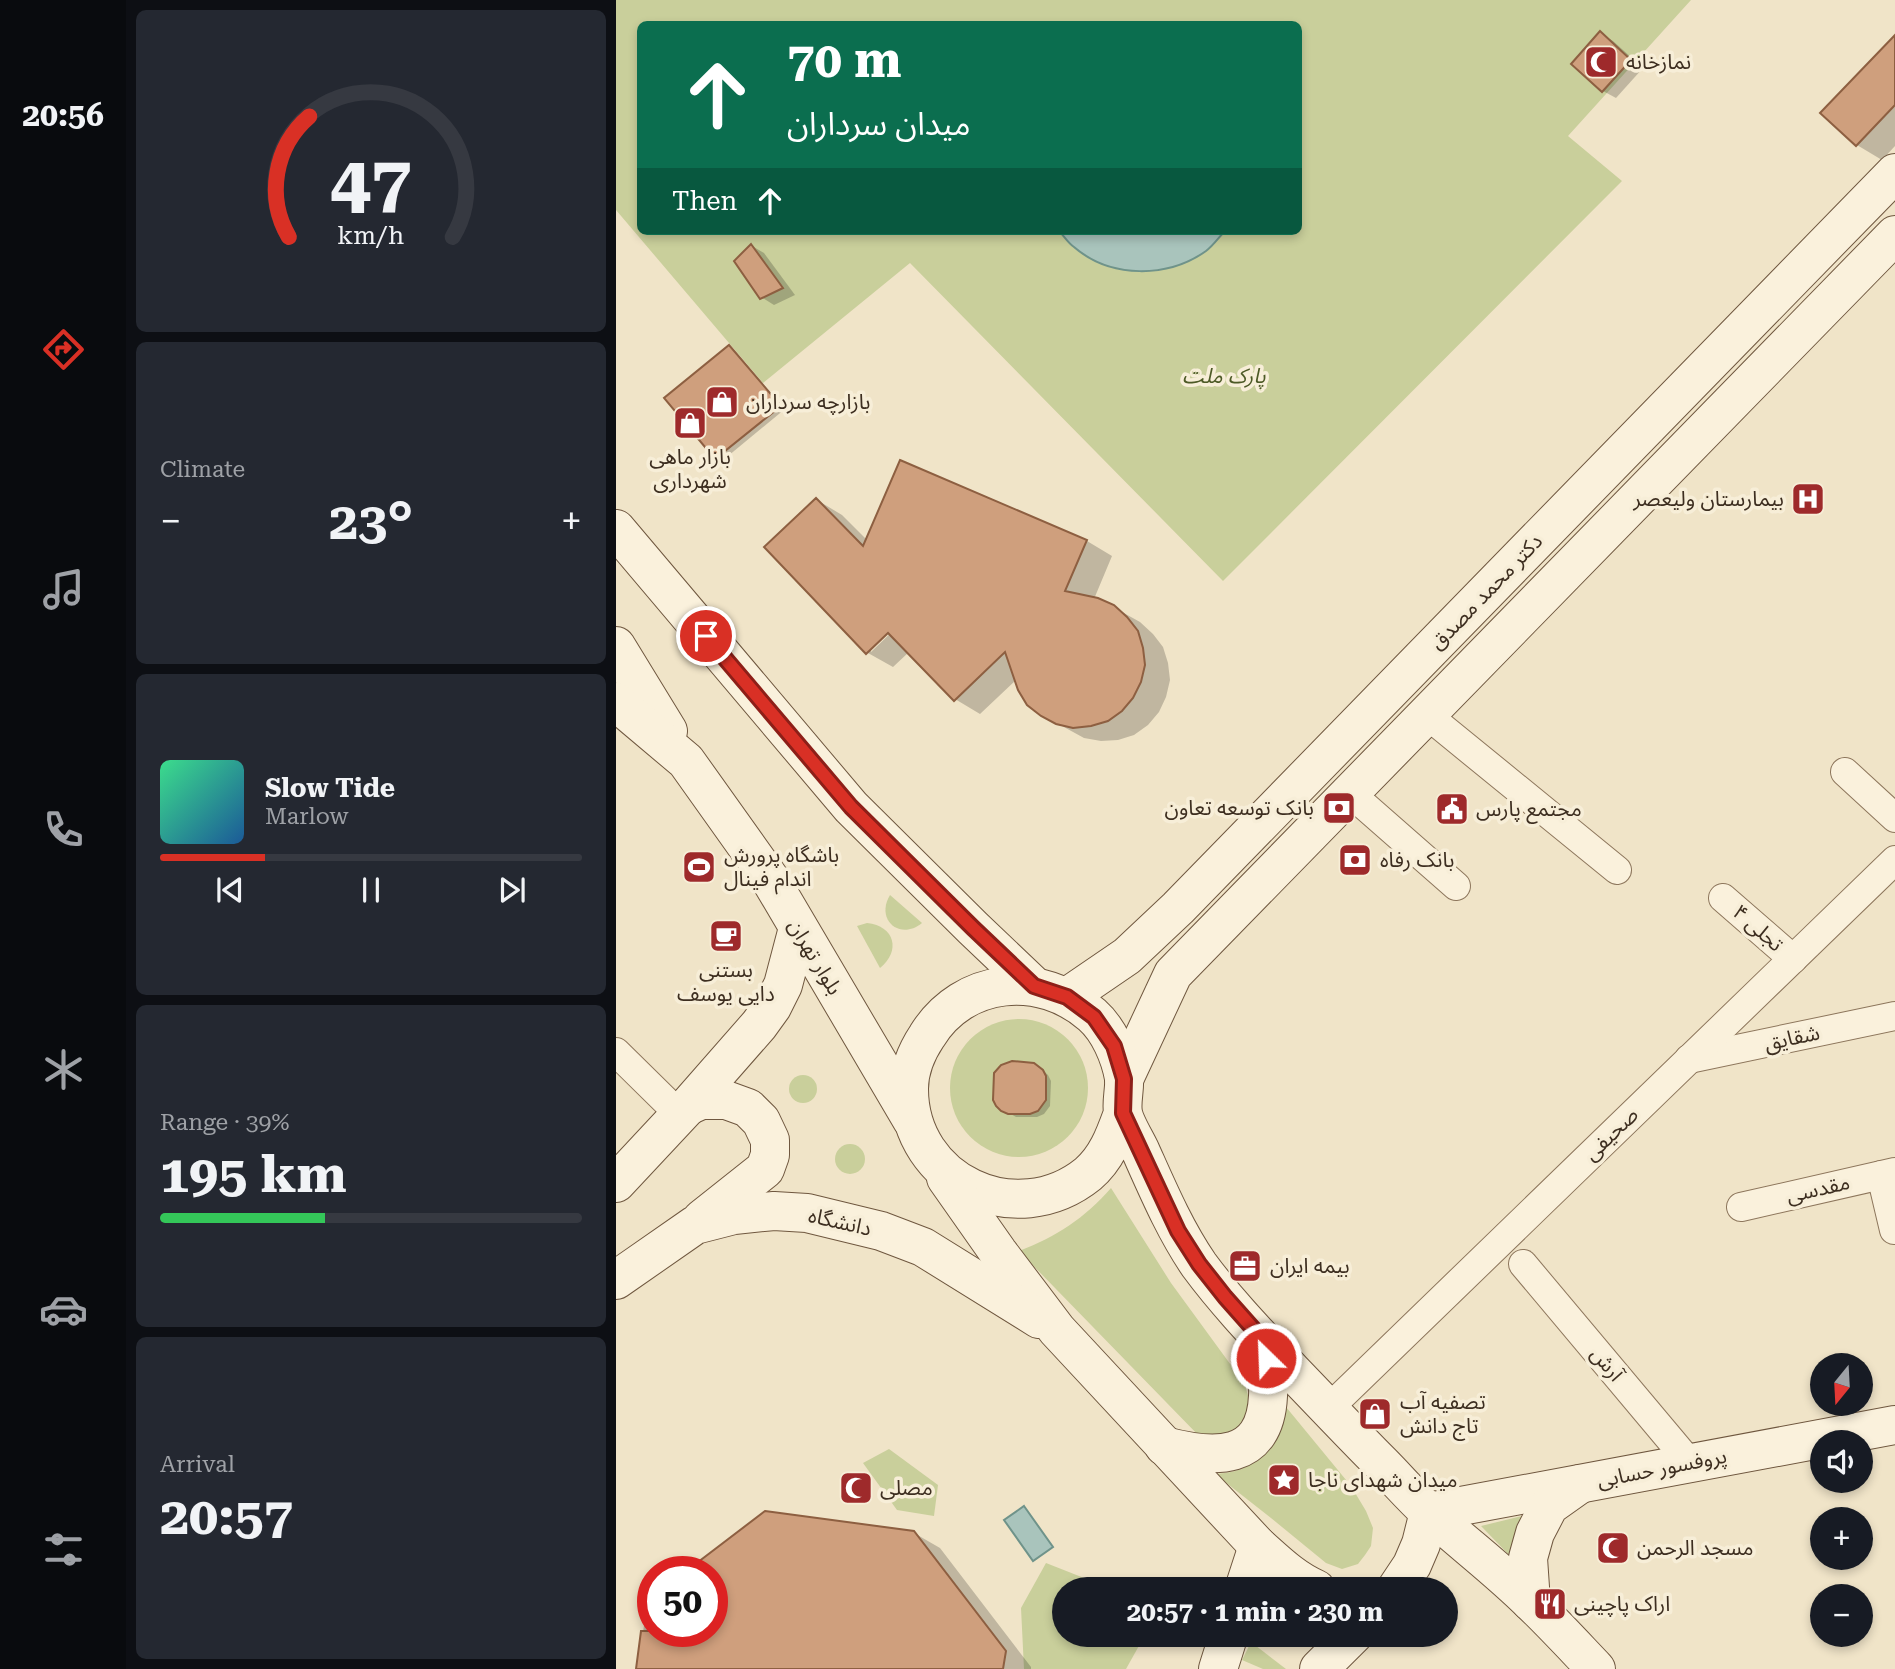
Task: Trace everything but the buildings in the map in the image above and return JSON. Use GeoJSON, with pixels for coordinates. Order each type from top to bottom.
{"type":"FeatureCollection","features":[{"type":"Feature","properties":{"kind":"main road","name":"دکتر محمد مصدق"},"geometry":{"type":"LineString","coordinates":[[1050,991],[1127,956],[1188,898],[1895,173]]}},
{"type":"Feature","properties":{"kind":"main road","name":"دکتر محمد مصدق"},"geometry":{"type":"LineString","coordinates":[[1124,1096],[1173,974],[1895,235]]}},
{"type":"Feature","properties":{"kind":"main road"},"geometry":{"type":"LineString","coordinates":[[616,529],[851,807],[973,928],[1050,991],[1094,1017],[1114,1046],[1124,1096],[1178,1231],[1199,1264],[1264,1341],[1328,1409],[1429,1512],[1531,1602],[1596,1669]]}},
{"type":"Feature","properties":{"kind":"main road","name":"بلوار تهران"},"geometry":{"type":"LineString","coordinates":[[616,646],[686,761],[770,879],[922,1139]]}},
{"type":"Feature","properties":{"kind":"main road","name":"بلوار تهران"},"geometry":{"type":"LineString","coordinates":[[616,702],[686,761]]}},
{"type":"Feature","properties":{"kind":"main road"},"geometry":{"type":"LineString","coordinates":[[616,1183],[760,1025],[783,985],[798,928]]}},
{"type":"Feature","properties":{"kind":"main road"},"geometry":{"type":"LineString","coordinates":[[1139,944],[1173,974]]}},
{"type":"Feature","properties":{"kind":"main road"},"geometry":{"type":"LineString","coordinates":[[1050,991],[999,986],[964,998],[936,1020],[917,1052],[909,1087],[922,1139],[998,1252],[1057,1330],[1258,1546],[1294,1577]]}},
{"type":"Feature","properties":{"kind":"main road"},"geometry":{"type":"LineString","coordinates":[[922,1139],[957,1181],[990,1196],[1026,1199],[1060,1191],[1089,1173],[1111,1146],[1124,1096]]}},
{"type":"Feature","properties":{"kind":"main road"},"geometry":{"type":"LineString","coordinates":[[684,1111],[701,1100],[726,1100],[748,1108],[761,1121],[770,1140],[770,1155],[765,1169],[695,1225]]}},
{"type":"Feature","properties":{"kind":"main road","name":"دانشگاه"},"geometry":{"type":"LineString","coordinates":[[616,1280],[695,1225],[734,1215],[774,1211],[807,1213],[881,1231],[923,1248],[1057,1330]]}},
{"type":"Feature","properties":{"kind":"main road"},"geometry":{"type":"LineString","coordinates":[[1164,1447],[1212,1455],[1236,1451],[1255,1438],[1264,1420],[1268,1395],[1264,1341]]}},
{"type":"Feature","properties":{"kind":"main road","name":"پروفسور حسابی"},"geometry":{"type":"LineString","coordinates":[[1429,1512],[1895,1425]]}},
{"type":"Feature","properties":{"kind":"main road"},"geometry":{"type":"LineString","coordinates":[[1531,1602],[1528,1558],[1535,1533],[1549,1506],[1581,1483]]}},
{"type":"Feature","properties":{"kind":"main road"},"geometry":{"type":"LineString","coordinates":[[1404,1577],[1421,1544],[1429,1512]]}},
{"type":"Feature","properties":{"kind":"main road"},"geometry":{"type":"LineString","coordinates":[[1248,1577],[1258,1546]]}},
{"type":"Feature","properties":{"kind":"main road"},"geometry":{"type":"LineString","coordinates":[[1218,1669],[1225,1647]]}},
{"type":"Feature","properties":{"kind":"main road"},"geometry":{"type":"LineString","coordinates":[[1319,1669],[1341,1647]]}},
{"type":"Feature","properties":{"kind":"street"},"geometry":{"type":"LineString","coordinates":[[1427,715],[1617,870]]}},
{"type":"Feature","properties":{"kind":"street"},"geometry":{"type":"LineString","coordinates":[[1845,772],[1895,818]]}},
{"type":"Feature","properties":{"kind":"street"},"geometry":{"type":"LineString","coordinates":[[1350,793],[1456,886]]}},
{"type":"Feature","properties":{"kind":"street","name":"صحیفی"},"geometry":{"type":"LineString","coordinates":[[1328,1409],[1895,860]]}},
{"type":"Feature","properties":{"kind":"street","name":"تجلی ۴"},"geometry":{"type":"LineString","coordinates":[[1723,898],[1793,959]]}},
{"type":"Feature","properties":{"kind":"street","name":"شقایق"},"geometry":{"type":"LineString","coordinates":[[1689,1059],[1895,1016]]}},
{"type":"Feature","properties":{"kind":"street"},"geometry":{"type":"LineString","coordinates":[[616,1052],[684,1111]]}},
{"type":"Feature","properties":{"kind":"street"},"geometry":{"type":"LineString","coordinates":[[1888,1174],[1894,1230]]}},
{"type":"Feature","properties":{"kind":"street","name":"مقدسی"},"geometry":{"type":"LineString","coordinates":[[1741,1207],[1888,1174]]}},
{"type":"Feature","properties":{"kind":"street","name":"آرش"},"geometry":{"type":"LineString","coordinates":[[1523,1264],[1690,1463]]}},
{"type":"Feature","properties":{"kind":"green space","name":"پارک ملت"},"geometry":{"type":"Polygon","coordinates":[[[616,0],[1691,0],[1568,136],[1622,181],[1223,581],[910,263],[763,383],[637,235],[1302,235],[1302,21],[637,21],[637,235],[616,210],[616,0]]]}},
{"type":"Feature","properties":{"kind":"green space"},"geometry":{"type":"Polygon","coordinates":[[[890,895],[922,923],[906,930],[892,925],[886,912],[890,895]]]}},
{"type":"Feature","properties":{"kind":"green space"},"geometry":{"type":"Polygon","coordinates":[[[867,923],[884,929],[892,940],[891,954],[880,968],[857,926],[867,923]]]}},
{"type":"Feature","properties":{"kind":"green space"},"geometry":{"type":"Polygon","coordinates":[[[1019,1019],[1046,1024],[1068,1039],[1083,1061],[1088,1088],[1083,1115],[1068,1137],[1046,1152],[1019,1157],[992,1152],[970,1137],[955,1115],[950,1088],[955,1061],[970,1039],[992,1024],[1019,1019]]]}},
{"type":"Feature","properties":{"kind":"green space"},"geometry":{"type":"Polygon","coordinates":[[[803,1075],[813,1079],[817,1089],[813,1099],[803,1103],[793,1099],[789,1089],[793,1079],[803,1075]]]}},
{"type":"Feature","properties":{"kind":"green space"},"geometry":{"type":"Polygon","coordinates":[[[850,1144],[861,1148],[865,1159],[861,1170],[850,1174],[839,1170],[835,1159],[839,1148],[850,1144]]]}},
{"type":"Feature","properties":{"kind":"green space"},"geometry":{"type":"Polygon","coordinates":[[[1111,1188],[1171,1283],[1244,1383],[1250,1401],[1240,1433],[1202,1439],[1019,1251],[1069,1226],[1091,1209],[1111,1188]]]}},
{"type":"Feature","properties":{"kind":"green space","name":"میدان شهدای ناجا"},"geometry":{"type":"Polygon","coordinates":[[[1277,1396],[1351,1486],[1366,1511],[1373,1528],[1371,1546],[1358,1564],[1342,1569],[1326,1563],[1215,1474],[1234,1471],[1251,1463],[1262,1442],[1277,1396]]]}},
{"type":"Feature","properties":{"kind":"green space"},"geometry":{"type":"Polygon","coordinates":[[[889,1449],[938,1485],[934,1516],[897,1510],[863,1463],[889,1449]]]}},
{"type":"Feature","properties":{"kind":"green space"},"geometry":{"type":"Polygon","coordinates":[[[1530,1514],[1512,1558],[1481,1526],[1530,1514]]]}},
{"type":"Feature","properties":{"kind":"green space"},"geometry":{"type":"Polygon","coordinates":[[[1046,1563],[1082,1577],[1052,1577],[1052,1647],[1138,1647],[1126,1669],[1024,1669],[1021,1608],[1046,1563]]]}},
{"type":"Feature","properties":{"kind":"green space"},"geometry":{"type":"Polygon","coordinates":[[[1248,1647],[1257,1647],[1286,1669],[1263,1669],[1242,1660],[1248,1647]]]}},
{"type":"Feature","properties":{"kind":"water"},"geometry":{"type":"Polygon","coordinates":[[[1063,235],[1221,235],[1209,249],[1191,260],[1157,270],[1140,271],[1105,265],[1072,245],[1063,235]]]}},
{"type":"Feature","properties":{"kind":"water"},"geometry":{"type":"Polygon","coordinates":[[[1024,1506],[1053,1547],[1033,1561],[1004,1520],[1024,1506]]]}},
{"type":"Feature","properties":{"kind":"place","name":"نمازخانه"},"geometry":{"type":"Point","coordinates":[1601,62]}},
{"type":"Feature","properties":{"kind":"place","name":"بازارچه سرداران"},"geometry":{"type":"Point","coordinates":[722,402]}},
{"type":"Feature","properties":{"kind":"place","name":"بازار ماهی شهرداری"},"geometry":{"type":"Point","coordinates":[690,423]}},
{"type":"Feature","properties":{"kind":"place","name":"بیمارستان ولیعصر"},"geometry":{"type":"Point","coordinates":[1808,499]}},
{"type":"Feature","properties":{"kind":"place","name":"بانک توسعه تعاون"},"geometry":{"type":"Point","coordinates":[1339,808]}},
{"type":"Feature","properties":{"kind":"place","name":"مجتمع پارس"},"geometry":{"type":"Point","coordinates":[1452,809]}},
{"type":"Feature","properties":{"kind":"place","name":"بانک رفاه"},"geometry":{"type":"Point","coordinates":[1355,860]}},
{"type":"Feature","properties":{"kind":"place","name":"باشگاه پرورش اندام فینال"},"geometry":{"type":"Point","coordinates":[699,867]}},
{"type":"Feature","properties":{"kind":"place","name":"بستنی دایی یوسف"},"geometry":{"type":"Point","coordinates":[726,936]}},
{"type":"Feature","properties":{"kind":"place","name":"بیمه ایران"},"geometry":{"type":"Point","coordinates":[1245,1266]}},
{"type":"Feature","properties":{"kind":"place","name":"تصفیه آب تاج دانش"},"geometry":{"type":"Point","coordinates":[1375,1414]}},
{"type":"Feature","properties":{"kind":"place","name":"میدان شهدای ناجا"},"geometry":{"type":"Point","coordinates":[1284,1480]}},
{"type":"Feature","properties":{"kind":"place","name":"مصلی"},"geometry":{"type":"Point","coordinates":[856,1488]}},
{"type":"Feature","properties":{"kind":"place","name":"مسجد الرحمن"},"geometry":{"type":"Point","coordinates":[1613,1548]}},
{"type":"Feature","properties":{"kind":"place","name":"اراک پاچینی"},"geometry":{"type":"Point","coordinates":[1550,1604]}},
{"type":"Feature","properties":{"kind":"route"},"geometry":{"type":"LineString","coordinates":[[706,636],[851,807],[973,928],[1034,986],[1067,997],[1094,1017],[1114,1046],[1124,1079],[1123,1113],[1178,1231],[1199,1264],[1264,1341],[1266,1358]]}}]}
